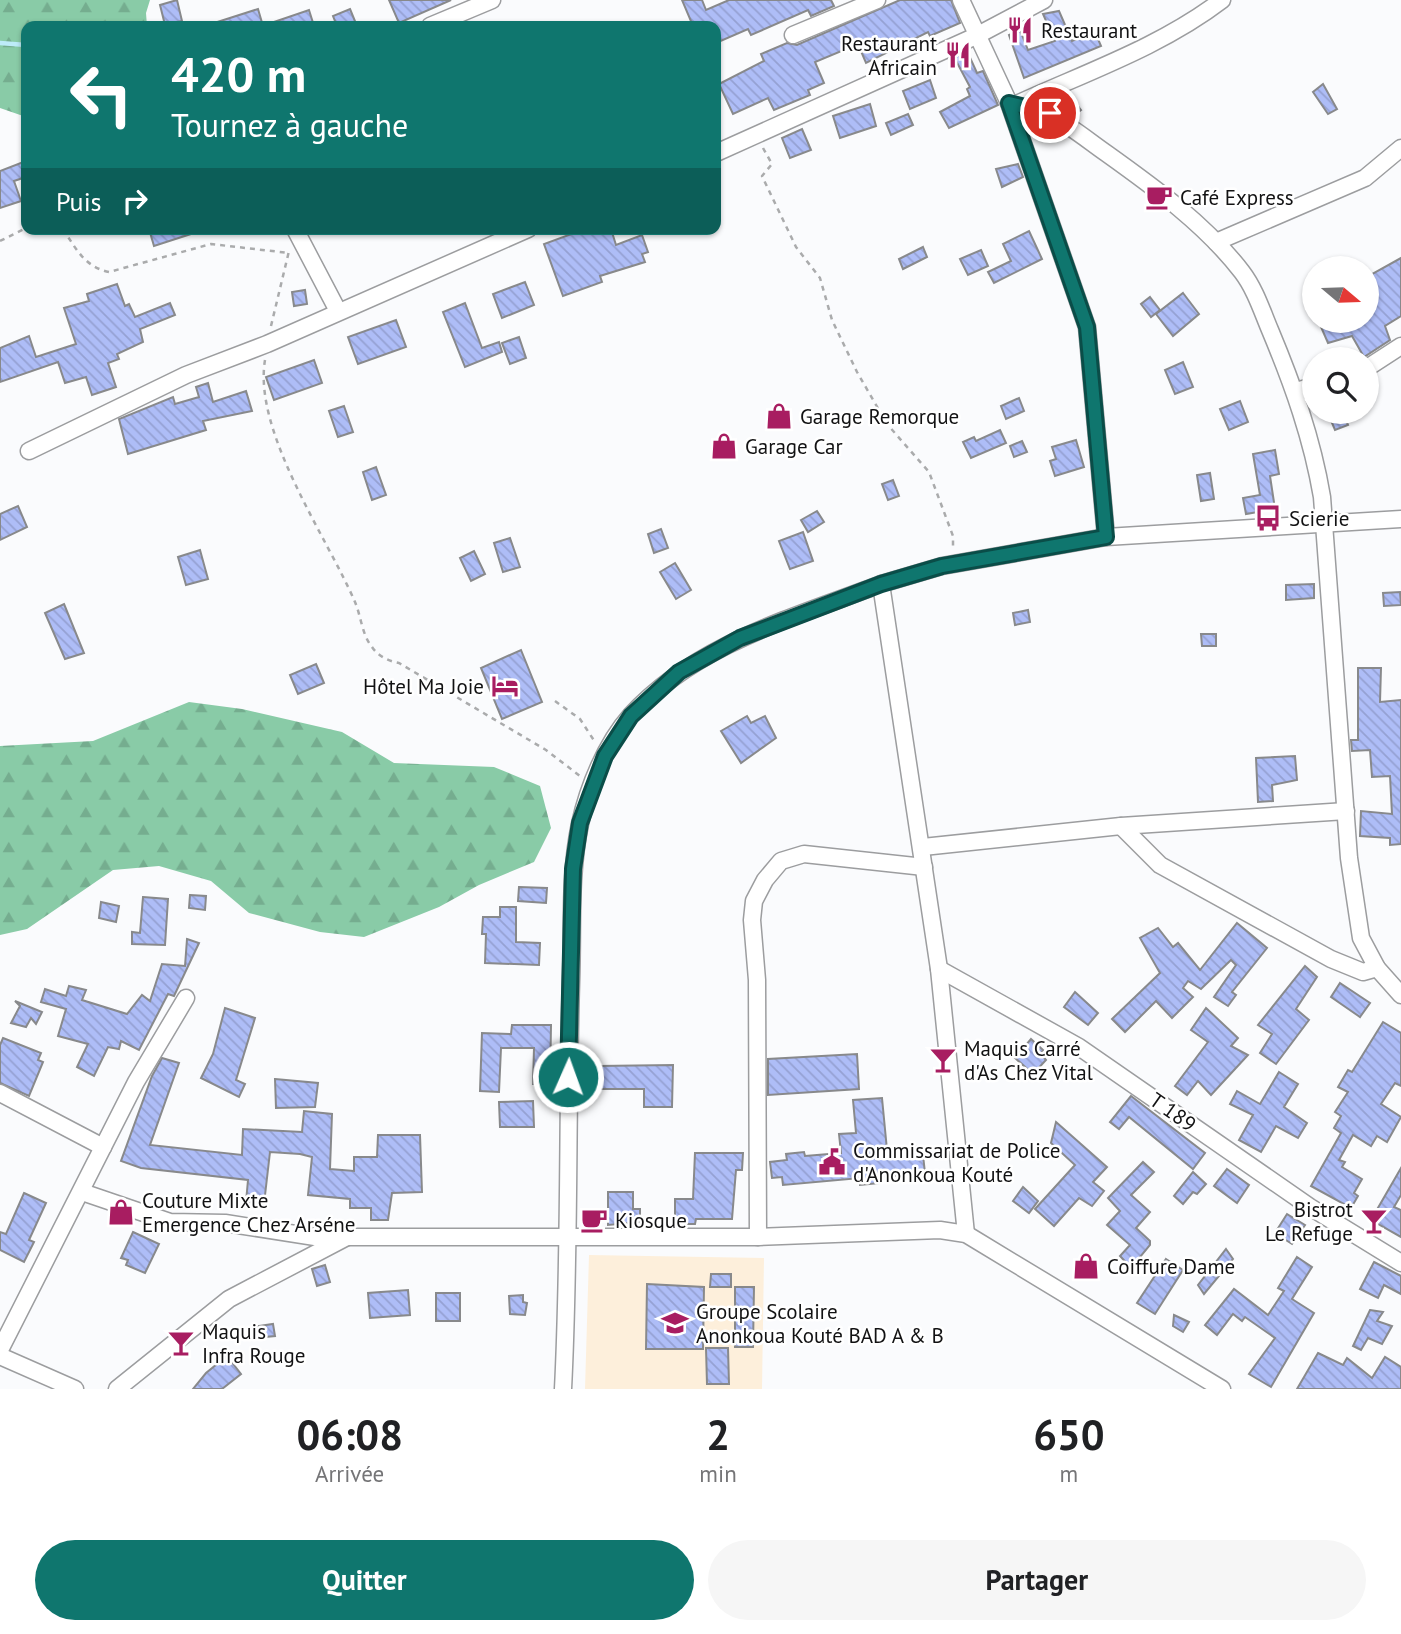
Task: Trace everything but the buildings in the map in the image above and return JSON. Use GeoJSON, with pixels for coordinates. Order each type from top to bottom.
{"type":"FeatureCollection","features":[{"type":"Feature","properties":{"kind":"street"},"geometry":{"type":"LineString","coordinates":[[442,21],[492,0]]}},
{"type":"Feature","properties":{"kind":"street"},"geometry":{"type":"LineString","coordinates":[[793,35],[877,0]]}},
{"type":"Feature","properties":{"kind":"street"},"geometry":{"type":"LineString","coordinates":[[961,0],[976,36],[1014,103],[1087,327],[1106,537]]}},
{"type":"Feature","properties":{"kind":"street"},"geometry":{"type":"LineString","coordinates":[[721,151],[976,36],[1044,0]]}},
{"type":"Feature","properties":{"kind":"street"},"geometry":{"type":"LineString","coordinates":[[1014,103],[1151,43],[1200,17],[1222,0]]}},
{"type":"Feature","properties":{"kind":"street"},"geometry":{"type":"LineString","coordinates":[[1014,103],[1050,113],[1154,187],[1216,242],[1244,274],[1296,391],[1314,453],[1325,525],[1346,811],[1361,938],[1377,968],[1401,995]]}},
{"type":"Feature","properties":{"kind":"street"},"geometry":{"type":"LineString","coordinates":[[1216,242],[1365,178],[1401,148]]}},
{"type":"Feature","properties":{"kind":"street"},"geometry":{"type":"LineString","coordinates":[[291,235],[338,311]]}},
{"type":"Feature","properties":{"kind":"street"},"geometry":{"type":"LineString","coordinates":[[29,451],[186,375],[267,344],[514,235]]}},
{"type":"Feature","properties":{"kind":"street"},"geometry":{"type":"LineString","coordinates":[[1379,360],[1401,346]]}},
{"type":"Feature","properties":{"kind":"street"},"geometry":{"type":"LineString","coordinates":[[1296,391],[1302,389]]}},
{"type":"Feature","properties":{"kind":"street"},"geometry":{"type":"LineString","coordinates":[[563,1389],[569,1237],[566,1128],[573,869],[580,823],[592,783],[605,756],[631,716],[679,672],[740,638],[881,584],[942,566],[1106,537],[1401,519]]}},
{"type":"Feature","properties":{"kind":"street"},"geometry":{"type":"LineString","coordinates":[[881,584],[923,847],[939,969],[966,1234]]}},
{"type":"Feature","properties":{"kind":"street"},"geometry":{"type":"LineString","coordinates":[[923,847],[1121,827],[1346,811]]}},
{"type":"Feature","properties":{"kind":"street"},"geometry":{"type":"LineString","coordinates":[[1121,827],[1160,865],[1331,959],[1363,972],[1377,968]]}},
{"type":"Feature","properties":{"kind":"street"},"geometry":{"type":"LineString","coordinates":[[758,1237],[757,980],[752,920],[754,901],[765,880],[781,861],[804,854],[924,867]]}},
{"type":"Feature","properties":{"kind":"street","name":"T 189"},"geometry":{"type":"LineString","coordinates":[[939,969],[1079,1047],[1310,1207],[1401,1263]]}},
{"type":"Feature","properties":{"kind":"street"},"geometry":{"type":"LineString","coordinates":[[0,1350],[136,1082],[186,998]]}},
{"type":"Feature","properties":{"kind":"street"},"geometry":{"type":"LineString","coordinates":[[0,1093],[103,1147]]}},
{"type":"Feature","properties":{"kind":"street"},"geometry":{"type":"LineString","coordinates":[[82,1192],[170,1222],[225,1223],[316,1237],[758,1237],[940,1230],[966,1234],[1222,1389]]}},
{"type":"Feature","properties":{"kind":"street"},"geometry":{"type":"LineString","coordinates":[[117,1389],[229,1299],[349,1236]]}},
{"type":"Feature","properties":{"kind":"street"},"geometry":{"type":"LineString","coordinates":[[0,1356],[75,1389]]}},
{"type":"Feature","properties":{"kind":"path"},"geometry":{"type":"LineString","coordinates":[[756,136],[772,164],[762,176],[766,188],[778,205],[796,247],[820,278],[832,320],[858,373],[887,424],[929,472],[953,536],[954,546],[942,566]]}},
{"type":"Feature","properties":{"kind":"path"},"geometry":{"type":"LineString","coordinates":[[0,241],[21,230]]}},
{"type":"Feature","properties":{"kind":"path"},"geometry":{"type":"LineString","coordinates":[[68,235],[87,262],[96,270],[109,272],[211,244],[289,253],[308,260]]}},
{"type":"Feature","properties":{"kind":"path"},"geometry":{"type":"LineString","coordinates":[[291,235],[267,344],[263,387],[270,418],[305,509],[355,602],[371,647],[388,661],[399,663],[546,750],[569,770],[592,783]]}},
{"type":"Feature","properties":{"kind":"path"},"geometry":{"type":"LineString","coordinates":[[555,701],[579,719],[605,756]]}},
{"type":"Feature","properties":{"kind":"shaded area","name":"Groupe Scolaire Anonkoua Kouté BAD A & B"},"geometry":{"type":"Polygon","coordinates":[[[589,1255],[764,1258],[762,1389],[585,1389],[589,1255]]]}},
{"type":"Feature","properties":{"kind":"green space"},"geometry":{"type":"Polygon","coordinates":[[[0,0],[150,0],[147,21],[21,21],[21,115],[0,108],[0,0]]]}},
{"type":"Feature","properties":{"kind":"green space"},"geometry":{"type":"Polygon","coordinates":[[[189,702],[242,709],[342,732],[394,763],[494,767],[540,786],[551,828],[534,862],[479,885],[439,907],[364,937],[320,932],[249,913],[211,881],[159,866],[113,870],[27,929],[0,935],[0,746],[93,741],[189,702]]]}},
{"type":"Feature","properties":{"kind":"waterway"},"geometry":{"type":"LineString","coordinates":[[0,43],[21,45]]}},
{"type":"Feature","properties":{"kind":"place","name":"Restaurant"},"geometry":{"type":"Point","coordinates":[1020,30]}},
{"type":"Feature","properties":{"kind":"place","name":"Restaurant Africain"},"geometry":{"type":"Point","coordinates":[958,55]}},
{"type":"Feature","properties":{"kind":"place","name":"Café Express"},"geometry":{"type":"Point","coordinates":[1159,197]}},
{"type":"Feature","properties":{"kind":"place","name":"Garage Remorque"},"geometry":{"type":"Point","coordinates":[779,416]}},
{"type":"Feature","properties":{"kind":"place","name":"Garage Car"},"geometry":{"type":"Point","coordinates":[724,446]}},
{"type":"Feature","properties":{"kind":"place","name":"Scierie"},"geometry":{"type":"Point","coordinates":[1268,518]}},
{"type":"Feature","properties":{"kind":"place","name":"Hôtel Ma Joie"},"geometry":{"type":"Point","coordinates":[505,686]}},
{"type":"Feature","properties":{"kind":"place","name":"Maquis Carré d'As Chez Vital"},"geometry":{"type":"Point","coordinates":[943,1060]}},
{"type":"Feature","properties":{"kind":"place","name":"Commissariat de Police d'Anonkoua Kouté"},"geometry":{"type":"Point","coordinates":[832,1162]}},
{"type":"Feature","properties":{"kind":"place","name":"Couture Mixte Emergence Chez Arséne"},"geometry":{"type":"Point","coordinates":[121,1212]}},
{"type":"Feature","properties":{"kind":"place","name":"Kiosque"},"geometry":{"type":"Point","coordinates":[594,1220]}},
{"type":"Feature","properties":{"kind":"place","name":"Bistrot Le Refuge"},"geometry":{"type":"Point","coordinates":[1374,1221]}},
{"type":"Feature","properties":{"kind":"place","name":"Coiffure Dame"},"geometry":{"type":"Point","coordinates":[1086,1266]}},
{"type":"Feature","properties":{"kind":"place","name":"Groupe Scolaire Anonkoua Kouté BAD A & B"},"geometry":{"type":"Point","coordinates":[675,1323]}},
{"type":"Feature","properties":{"kind":"place","name":"Maquis Infra Rouge"},"geometry":{"type":"Point","coordinates":[181,1343]}},
{"type":"Feature","properties":{"kind":"route"},"geometry":{"type":"LineString","coordinates":[[568,1077],[573,869],[580,823],[592,783],[605,756],[631,716],[679,672],[740,638],[881,584],[942,566],[1106,537],[1087,327],[1009,103],[1019,103],[1050,113]]}}]}
